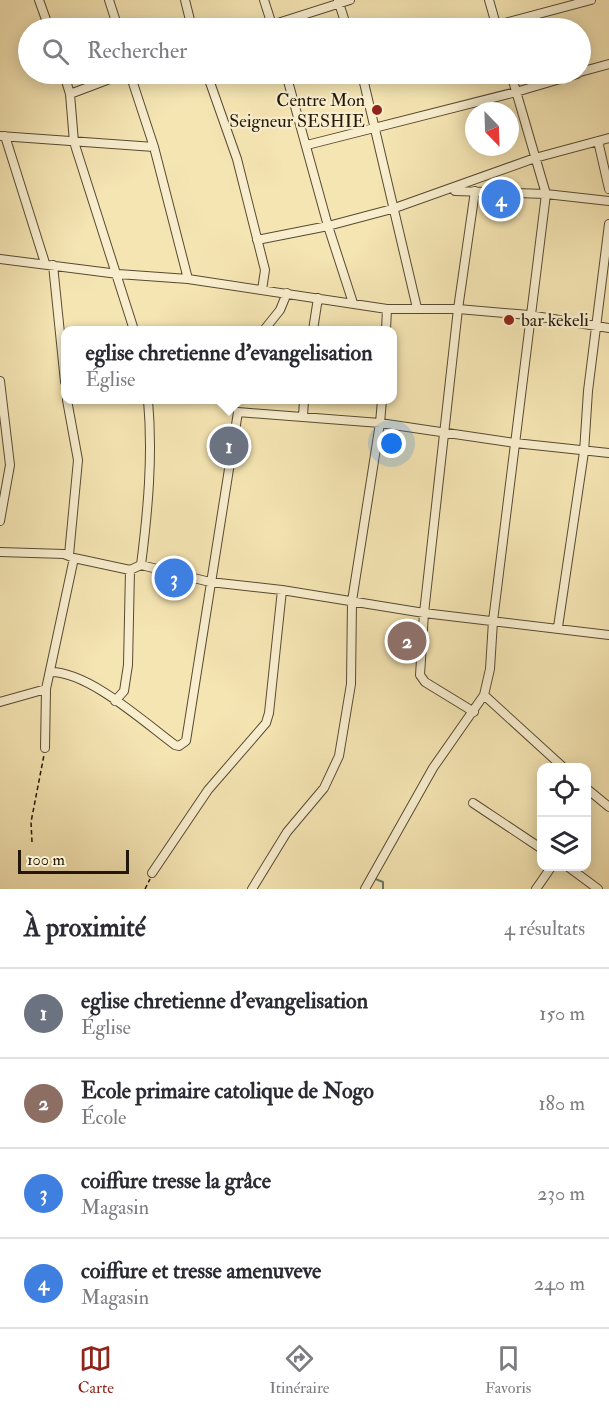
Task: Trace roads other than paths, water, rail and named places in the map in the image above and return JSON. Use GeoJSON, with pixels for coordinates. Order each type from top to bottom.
{"type":"FeatureCollection","features":[{"type":"Feature","properties":{"kind":"street"},"geometry":{"type":"LineString","coordinates":[[39,0],[45,18]]}},
{"type":"Feature","properties":{"kind":"street"},"geometry":{"type":"LineString","coordinates":[[109,0],[115,18]]}},
{"type":"Feature","properties":{"kind":"street"},"geometry":{"type":"LineString","coordinates":[[185,0],[190,18]]}},
{"type":"Feature","properties":{"kind":"street"},"geometry":{"type":"LineString","coordinates":[[264,0],[269,18]]}},
{"type":"Feature","properties":{"kind":"street"},"geometry":{"type":"LineString","coordinates":[[296,18],[338,2],[350,0]]}},
{"type":"Feature","properties":{"kind":"street"},"geometry":{"type":"LineString","coordinates":[[489,0],[494,18]]}},
{"type":"Feature","properties":{"kind":"street"},"geometry":{"type":"LineString","coordinates":[[528,18],[591,0]]}},
{"type":"Feature","properties":{"kind":"street"},"geometry":{"type":"LineString","coordinates":[[338,2],[344,18]]}},
{"type":"Feature","properties":{"kind":"street"},"geometry":{"type":"LineString","coordinates":[[591,69],[609,64]]}},
{"type":"Feature","properties":{"kind":"street"},"geometry":{"type":"LineString","coordinates":[[67,84],[74,142],[133,326]]}},
{"type":"Feature","properties":{"kind":"street"},"geometry":{"type":"LineString","coordinates":[[70,94],[96,84]]}},
{"type":"Feature","properties":{"kind":"street"},"geometry":{"type":"LineString","coordinates":[[133,84],[154,147],[188,279]]}},
{"type":"Feature","properties":{"kind":"street"},"geometry":{"type":"LineString","coordinates":[[211,84],[237,159],[265,270],[262,290]]}},
{"type":"Feature","properties":{"kind":"street"},"geometry":{"type":"LineString","coordinates":[[289,84],[328,226],[353,303]]}},
{"type":"Feature","properties":{"kind":"street"},"geometry":{"type":"LineString","coordinates":[[365,84],[377,128],[392,209],[417,308]]}},
{"type":"Feature","properties":{"kind":"street"},"geometry":{"type":"LineString","coordinates":[[364,889],[434,768],[484,695],[489,669],[529,315],[546,194],[513,84]]}},
{"type":"Feature","properties":{"kind":"street"},"geometry":{"type":"LineString","coordinates":[[307,145],[543,84]]}},
{"type":"Feature","properties":{"kind":"street"},"geometry":{"type":"LineString","coordinates":[[61,347],[49,264],[2,136],[154,147]]}},
{"type":"Feature","properties":{"kind":"street"},"geometry":{"type":"LineString","coordinates":[[257,240],[328,226],[392,209],[448,191],[535,158],[609,138]]}},
{"type":"Feature","properties":{"kind":"street"},"geometry":{"type":"LineString","coordinates":[[598,141],[609,189]]}},
{"type":"Feature","properties":{"kind":"street"},"geometry":{"type":"LineString","coordinates":[[448,191],[475,190],[546,194],[609,201]]}},
{"type":"Feature","properties":{"kind":"street"},"geometry":{"type":"LineString","coordinates":[[474,712],[425,682],[420,675],[424,614],[458,309],[475,190]]}},
{"type":"Feature","properties":{"kind":"street"},"geometry":{"type":"LineString","coordinates":[[558,627],[584,452],[588,391],[609,224]]}},
{"type":"Feature","properties":{"kind":"street"},"geometry":{"type":"LineString","coordinates":[[0,259],[118,274],[188,279],[387,309],[458,309],[529,315],[609,328]]}},
{"type":"Feature","properties":{"kind":"street"},"geometry":{"type":"LineString","coordinates":[[267,326],[280,310],[287,293]]}},
{"type":"Feature","properties":{"kind":"street"},"geometry":{"type":"LineString","coordinates":[[314,326],[318,298]]}},
{"type":"Feature","properties":{"kind":"street"},"geometry":{"type":"LineString","coordinates":[[386,326],[387,309]]}},
{"type":"Feature","properties":{"kind":"street"},"geometry":{"type":"LineString","coordinates":[[0,381],[10,465],[0,521]]}},
{"type":"Feature","properties":{"kind":"street"},"geometry":{"type":"LineString","coordinates":[[45,748],[46,689],[71,557],[78,460],[68,404]]}},
{"type":"Feature","properties":{"kind":"street"},"geometry":{"type":"LineString","coordinates":[[141,565],[149,498],[148,404]]}},
{"type":"Feature","properties":{"kind":"street"},"geometry":{"type":"LineString","coordinates":[[303,417],[304,404]]}},
{"type":"Feature","properties":{"kind":"street"},"geometry":{"type":"LineString","coordinates":[[252,889],[287,832],[324,788],[335,767],[351,684],[352,601],[382,404]]}},
{"type":"Feature","properties":{"kind":"street"},"geometry":{"type":"LineString","coordinates":[[51,672],[73,675],[115,701],[175,745],[179,746],[186,741],[238,412],[380,423],[515,443],[609,453]]}},
{"type":"Feature","properties":{"kind":"street"},"geometry":{"type":"LineString","coordinates":[[0,552],[71,557],[130,570],[141,565],[210,582],[282,590],[424,614],[558,627],[609,635]]}},
{"type":"Feature","properties":{"kind":"street"},"geometry":{"type":"LineString","coordinates":[[115,701],[124,691],[128,665],[130,570]]}},
{"type":"Feature","properties":{"kind":"street"},"geometry":{"type":"LineString","coordinates":[[152,873],[208,790],[266,723],[282,590]]}},
{"type":"Feature","properties":{"kind":"street"},"geometry":{"type":"LineString","coordinates":[[0,702],[46,689]]}},
{"type":"Feature","properties":{"kind":"street"},"geometry":{"type":"LineString","coordinates":[[484,695],[559,763]]}},
{"type":"Feature","properties":{"kind":"street"},"geometry":{"type":"LineString","coordinates":[[591,792],[609,807]]}},
{"type":"Feature","properties":{"kind":"street"},"geometry":{"type":"LineString","coordinates":[[473,804],[537,846]]}},
{"type":"Feature","properties":{"kind":"street"},"geometry":{"type":"LineString","coordinates":[[536,889],[549,871]]}},
{"type":"Feature","properties":{"kind":"street"},"geometry":{"type":"LineString","coordinates":[[573,871],[598,889]]}},
{"type":"Feature","properties":{"kind":"waterway"},"geometry":{"type":"LineString","coordinates":[[373,878],[383,882],[383,889]]}},
{"type":"Feature","properties":{"kind":"place","name":"Centre Mon Seigneur SESHIE"},"geometry":{"type":"Point","coordinates":[377,110]}},
{"type":"Feature","properties":{"kind":"place","name":"coiffure et tresse amenuveve"},"geometry":{"type":"Point","coordinates":[501,199]}},
{"type":"Feature","properties":{"kind":"place","name":"bar kekeli"},"geometry":{"type":"Point","coordinates":[509,320]}},
{"type":"Feature","properties":{"kind":"place","name":"eglise chretienne d'evangelisation"},"geometry":{"type":"Point","coordinates":[229,446]}},
{"type":"Feature","properties":{"kind":"place","name":"coiffure tresse la grâce"},"geometry":{"type":"Point","coordinates":[174,578]}},
{"type":"Feature","properties":{"kind":"place","name":"Ecole primaire catolique de Nogo"},"geometry":{"type":"Point","coordinates":[407,641]}}]}
